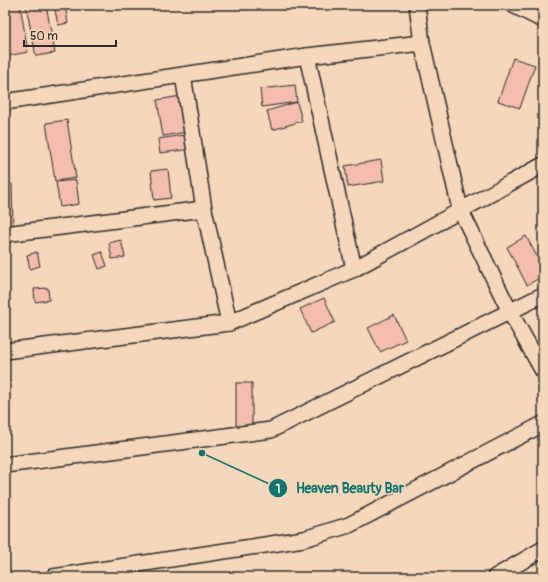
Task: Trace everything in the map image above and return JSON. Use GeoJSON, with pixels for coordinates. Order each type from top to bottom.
{"type":"FeatureCollection","features":[{"type":"Feature","properties":{"kind":"street"},"geometry":{"type":"LineString","coordinates":[[417,5],[422,43],[460,209],[510,312],[543,371]]}},
{"type":"Feature","properties":{"kind":"street"},"geometry":{"type":"LineString","coordinates":[[513,5],[543,20]]}},
{"type":"Feature","properties":{"kind":"street"},"geometry":{"type":"LineString","coordinates":[[5,102],[307,56],[422,43]]}},
{"type":"Feature","properties":{"kind":"street"},"geometry":{"type":"LineString","coordinates":[[307,56],[354,269]]}},
{"type":"Feature","properties":{"kind":"street"},"geometry":{"type":"LineString","coordinates":[[183,75],[204,208],[229,323]]}},
{"type":"Feature","properties":{"kind":"street"},"geometry":{"type":"LineString","coordinates":[[5,351],[229,323],[354,269],[460,209],[543,165]]}},
{"type":"Feature","properties":{"kind":"street"},"geometry":{"type":"LineString","coordinates":[[5,234],[204,208]]}},
{"type":"Feature","properties":{"kind":"street"},"geometry":{"type":"LineString","coordinates":[[5,465],[271,430],[543,295]]}},
{"type":"Feature","properties":{"kind":"street"},"geometry":{"type":"LineString","coordinates":[[53,577],[304,539],[349,525],[543,424]]}},
{"type":"Feature","properties":{"kind":"street"},"geometry":{"type":"LineString","coordinates":[[496,577],[543,549]]}},
{"type":"Feature","properties":{"kind":"building"},"geometry":{"type":"Polygon","coordinates":[[[20,5],[28,52],[7,56],[5,46],[5,6],[20,5]]]}},
{"type":"Feature","properties":{"kind":"building"},"geometry":{"type":"Polygon","coordinates":[[[46,5],[55,53],[36,56],[26,6],[46,5]]]}},
{"type":"Feature","properties":{"kind":"building"},"geometry":{"type":"Polygon","coordinates":[[[54,5],[65,5],[68,23],[58,25],[54,5]]]}},
{"type":"Feature","properties":{"kind":"building"},"geometry":{"type":"Polygon","coordinates":[[[513,58],[535,65],[520,108],[498,101],[513,58]]]}},
{"type":"Feature","properties":{"kind":"building"},"geometry":{"type":"Polygon","coordinates":[[[295,85],[297,102],[262,107],[260,89],[295,85]]]}},
{"type":"Feature","properties":{"kind":"building"},"geometry":{"type":"Polygon","coordinates":[[[181,96],[187,132],[163,136],[157,100],[181,96]]]}},
{"type":"Feature","properties":{"kind":"building"},"geometry":{"type":"Polygon","coordinates":[[[297,102],[302,121],[272,130],[267,111],[297,102]]]}},
{"type":"Feature","properties":{"kind":"building"},"geometry":{"type":"Polygon","coordinates":[[[67,120],[76,178],[55,181],[46,123],[67,120]]]}},
{"type":"Feature","properties":{"kind":"building"},"geometry":{"type":"Polygon","coordinates":[[[190,134],[192,149],[160,153],[158,139],[190,134]]]}},
{"type":"Feature","properties":{"kind":"building"},"geometry":{"type":"Polygon","coordinates":[[[381,160],[384,181],[348,187],[345,166],[381,160]]]}},
{"type":"Feature","properties":{"kind":"building"},"geometry":{"type":"Polygon","coordinates":[[[168,169],[171,198],[154,200],[151,171],[168,169]]]}},
{"type":"Feature","properties":{"kind":"building"},"geometry":{"type":"Polygon","coordinates":[[[76,180],[79,204],[60,207],[56,182],[76,180]]]}},
{"type":"Feature","properties":{"kind":"building"},"geometry":{"type":"Polygon","coordinates":[[[5,184],[12,184],[13,229],[5,229],[5,184]]]}},
{"type":"Feature","properties":{"kind":"building"},"geometry":{"type":"Polygon","coordinates":[[[526,236],[543,268],[543,276],[527,285],[507,247],[526,236]]]}},
{"type":"Feature","properties":{"kind":"building"},"geometry":{"type":"Polygon","coordinates":[[[121,240],[125,257],[112,259],[109,243],[121,240]]]}},
{"type":"Feature","properties":{"kind":"building"},"geometry":{"type":"Polygon","coordinates":[[[37,252],[40,266],[30,269],[27,255],[37,252]]]}},
{"type":"Feature","properties":{"kind":"building"},"geometry":{"type":"Polygon","coordinates":[[[102,252],[107,266],[99,269],[94,255],[102,252]]]}},
{"type":"Feature","properties":{"kind":"building"},"geometry":{"type":"Polygon","coordinates":[[[48,288],[49,300],[35,302],[34,289],[48,288]]]}},
{"type":"Feature","properties":{"kind":"building"},"geometry":{"type":"Polygon","coordinates":[[[324,298],[335,322],[311,333],[300,309],[324,298]]]}},
{"type":"Feature","properties":{"kind":"building"},"geometry":{"type":"Polygon","coordinates":[[[394,315],[406,340],[380,352],[368,328],[394,315]]]}},
{"type":"Feature","properties":{"kind":"building"},"geometry":{"type":"Polygon","coordinates":[[[236,383],[252,383],[252,431],[236,431],[236,383]]]}},
{"type":"Feature","properties":{"kind":"place","name":"Heaven Beauty Bar"},"geometry":{"type":"Point","coordinates":[202,453]}}]}
